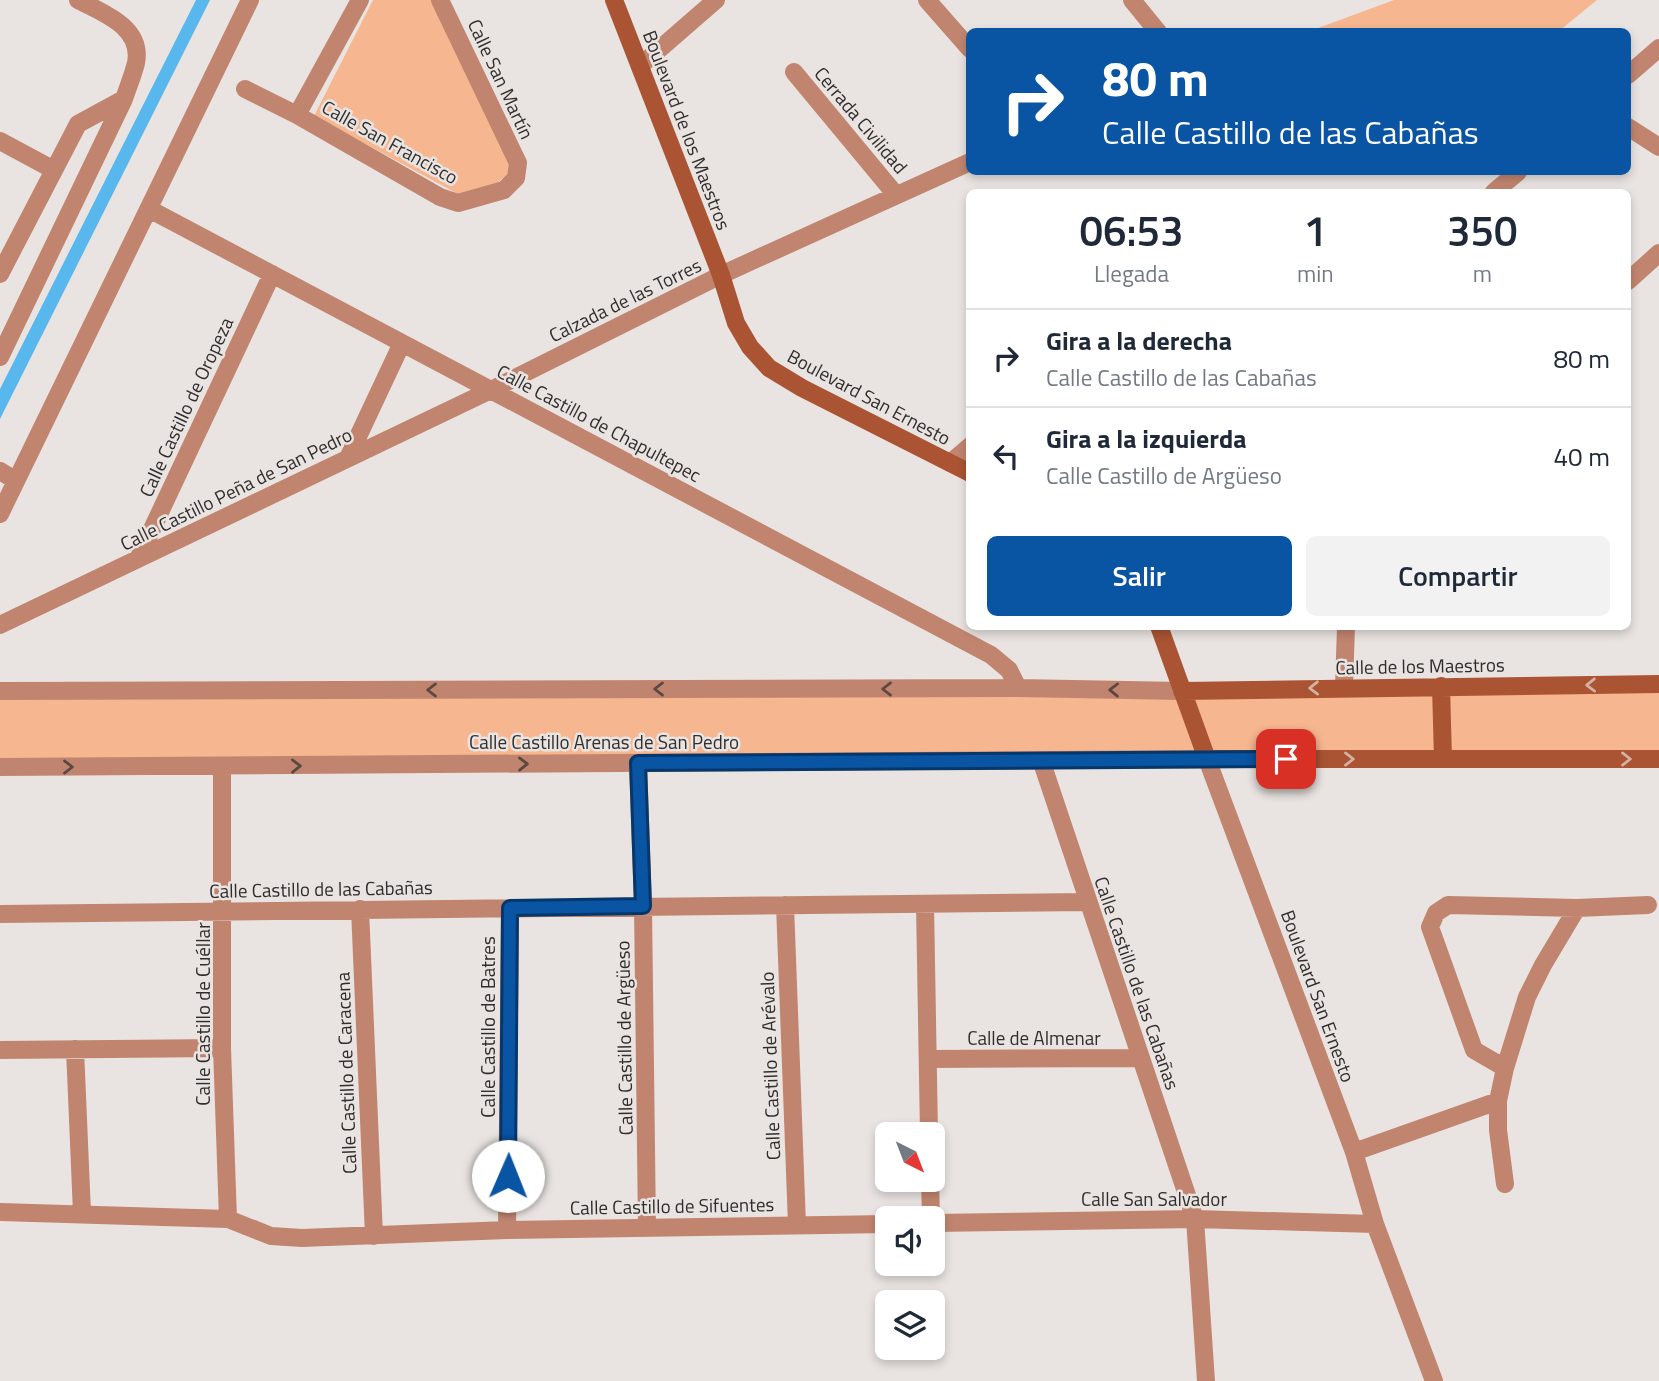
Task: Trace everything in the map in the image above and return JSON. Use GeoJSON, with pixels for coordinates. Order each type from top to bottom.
{"type":"FeatureCollection","features":[{"type":"Feature","properties":{"kind":"main road","name":"Boulevard de los Maestros"},"geometry":{"type":"LineString","coordinates":[[614,0],[721,275]]}},
{"type":"Feature","properties":{"kind":"main road","name":"Boulevard San Ernesto"},"geometry":{"type":"LineString","coordinates":[[721,275],[736,323],[750,347],[769,368],[802,388],[966,471]]}},
{"type":"Feature","properties":{"kind":"main road","name":"Boulevard San Ernesto"},"geometry":{"type":"LineString","coordinates":[[1160,630],[1208,759]]}},
{"type":"Feature","properties":{"kind":"main road","name":"Calle de los Maestros"},"geometry":{"type":"LineString","coordinates":[[1182,691],[1659,684]]}},
{"type":"Feature","properties":{"kind":"main road"},"geometry":{"type":"LineString","coordinates":[[1441,686],[1443,759]]}},
{"type":"Feature","properties":{"kind":"main road"},"geometry":{"type":"LineString","coordinates":[[1208,759],[1659,759]]}},
{"type":"Feature","properties":{"kind":"street"},"geometry":{"type":"LineString","coordinates":[[0,356],[124,99],[136,61],[135,43],[121,22],[78,0]]}},
{"type":"Feature","properties":{"kind":"street"},"geometry":{"type":"LineString","coordinates":[[0,514],[250,0]]}},
{"type":"Feature","properties":{"kind":"street"},"geometry":{"type":"LineString","coordinates":[[297,115],[360,0]]}},
{"type":"Feature","properties":{"kind":"street","name":"Calle San Martín"},"geometry":{"type":"LineString","coordinates":[[440,0],[518,163],[516,178]]}},
{"type":"Feature","properties":{"kind":"street"},"geometry":{"type":"LineString","coordinates":[[640,66],[716,0]]}},
{"type":"Feature","properties":{"kind":"street"},"geometry":{"type":"LineString","coordinates":[[927,0],[966,44]]}},
{"type":"Feature","properties":{"kind":"street"},"geometry":{"type":"LineString","coordinates":[[1132,0],[1155,28]]}},
{"type":"Feature","properties":{"kind":"street"},"geometry":{"type":"LineString","coordinates":[[1631,72],[1659,48]]}},
{"type":"Feature","properties":{"kind":"street","name":"Cerrada Civilidad"},"geometry":{"type":"LineString","coordinates":[[794,72],[896,195]]}},
{"type":"Feature","properties":{"kind":"street","name":"Calle San Francisco"},"geometry":{"type":"LineString","coordinates":[[245,89],[297,115],[440,197],[458,203],[504,190],[516,178]]}},
{"type":"Feature","properties":{"kind":"street"},"geometry":{"type":"LineString","coordinates":[[0,274],[78,124],[124,99]]}},
{"type":"Feature","properties":{"kind":"street"},"geometry":{"type":"LineString","coordinates":[[1631,129],[1659,147]]}},
{"type":"Feature","properties":{"kind":"street"},"geometry":{"type":"LineString","coordinates":[[0,141],[54,170]]}},
{"type":"Feature","properties":{"kind":"street","name":"Calzada de las Torres"},"geometry":{"type":"LineString","coordinates":[[491,390],[721,275],[966,164]]}},
{"type":"Feature","properties":{"kind":"street"},"geometry":{"type":"LineString","coordinates":[[1498,189],[1514,175]]}},
{"type":"Feature","properties":{"kind":"street","name":"Calle Castillo de Chapultepec"},"geometry":{"type":"LineString","coordinates":[[149,209],[992,655],[1009,670],[1018,688]]}},
{"type":"Feature","properties":{"kind":"street"},"geometry":{"type":"LineString","coordinates":[[1631,279],[1659,253]]}},
{"type":"Feature","properties":{"kind":"street","name":"Calle Castillo de Oropeza"},"geometry":{"type":"LineString","coordinates":[[138,559],[272,274]]}},
{"type":"Feature","properties":{"kind":"street"},"geometry":{"type":"LineString","coordinates":[[348,458],[402,343]]}},
{"type":"Feature","properties":{"kind":"street","name":"Calle Castillo Peña de San Pedro"},"geometry":{"type":"LineString","coordinates":[[0,625],[491,390]]}},
{"type":"Feature","properties":{"kind":"street"},"geometry":{"type":"LineString","coordinates":[[950,463],[966,449]]}},
{"type":"Feature","properties":{"kind":"street"},"geometry":{"type":"LineString","coordinates":[[0,471],[16,481]]}},
{"type":"Feature","properties":{"kind":"street"},"geometry":{"type":"LineString","coordinates":[[1344,687],[1346,630]]}},
{"type":"Feature","properties":{"kind":"street"},"geometry":{"type":"LineString","coordinates":[[0,691],[1018,688],[1182,691]]}},
{"type":"Feature","properties":{"kind":"street","name":"Calle Castillo Arenas de San Pedro"},"geometry":{"type":"LineString","coordinates":[[0,767],[1208,759]]}},
{"type":"Feature","properties":{"kind":"street","name":"Boulevard San Ernesto"},"geometry":{"type":"LineString","coordinates":[[1208,759],[1354,1152],[1375,1224],[1434,1381]]}},
{"type":"Feature","properties":{"kind":"street","name":"Calle Castillo de las Cabañas"},"geometry":{"type":"LineString","coordinates":[[1041,760],[1195,1219],[1206,1381]]}},
{"type":"Feature","properties":{"kind":"street","name":"Calle Castillo de Argüeso"},"geometry":{"type":"LineString","coordinates":[[638,763],[643,906],[647,1228]]}},
{"type":"Feature","properties":{"kind":"street","name":"Calle Castillo de Cuéllar"},"geometry":{"type":"LineString","coordinates":[[222,766],[222,1048],[228,1219]]}},
{"type":"Feature","properties":{"kind":"street"},"geometry":{"type":"LineString","coordinates":[[643,906],[1087,902]]}},
{"type":"Feature","properties":{"kind":"street"},"geometry":{"type":"LineString","coordinates":[[925,904],[929,1122]]}},
{"type":"Feature","properties":{"kind":"street","name":"Calle Castillo de Arévalo"},"geometry":{"type":"LineString","coordinates":[[785,905],[797,1225]]}},
{"type":"Feature","properties":{"kind":"street"},"geometry":{"type":"LineString","coordinates":[[1505,1068],[1474,1050],[1430,927],[1436,913],[1448,905],[1577,908],[1648,905]]}},
{"type":"Feature","properties":{"kind":"street","name":"Calle Castillo de las Cabañas"},"geometry":{"type":"LineString","coordinates":[[0,914],[643,906]]}},
{"type":"Feature","properties":{"kind":"street","name":"Calle Castillo de Batres"},"geometry":{"type":"LineString","coordinates":[[507,1230],[510,908]]}},
{"type":"Feature","properties":{"kind":"street"},"geometry":{"type":"LineString","coordinates":[[1505,1184],[1497,1101],[1505,1068],[1527,998],[1577,908]]}},
{"type":"Feature","properties":{"kind":"street","name":"Calle Castillo de Caracena"},"geometry":{"type":"LineString","coordinates":[[360,909],[374,1236]]}},
{"type":"Feature","properties":{"kind":"street"},"geometry":{"type":"LineString","coordinates":[[0,1050],[222,1048]]}},
{"type":"Feature","properties":{"kind":"street"},"geometry":{"type":"LineString","coordinates":[[75,1049],[82,1213]]}},
{"type":"Feature","properties":{"kind":"street","name":"Calle de Almenar"},"geometry":{"type":"LineString","coordinates":[[928,1059],[1140,1058]]}},
{"type":"Feature","properties":{"kind":"street"},"geometry":{"type":"LineString","coordinates":[[1354,1152],[1497,1101]]}},
{"type":"Feature","properties":{"kind":"street","name":"Calle Castillo de Sifuentes"},"geometry":{"type":"LineString","coordinates":[[0,1212],[228,1219],[271,1236],[302,1238],[507,1230],[875,1224]]}},
{"type":"Feature","properties":{"kind":"street","name":"Calle San Salvador"},"geometry":{"type":"LineString","coordinates":[[945,1223],[1195,1219],[1375,1224]]}},
{"type":"Feature","properties":{"kind":"shaded area"},"geometry":{"type":"Polygon","coordinates":[[[373,0],[433,0],[509,162],[509,173],[497,183],[458,194],[314,116],[373,0]]]}},
{"type":"Feature","properties":{"kind":"shaded area"},"geometry":{"type":"Polygon","coordinates":[[[1394,0],[1597,0],[1563,28],[1318,28],[1394,0]]]}},
{"type":"Feature","properties":{"kind":"shaded area"},"geometry":{"type":"Polygon","coordinates":[[[1659,691],[1659,753],[0,763],[0,695],[1659,691]]]}},
{"type":"Feature","properties":{"kind":"water"},"geometry":{"type":"Polygon","coordinates":[[[196,0],[210,0],[0,419],[0,389],[196,0]]]}},
{"type":"Feature","properties":{"kind":"route"},"geometry":{"type":"LineString","coordinates":[[508,1176],[510,908],[643,906],[638,763],[1286,759]]}}]}
